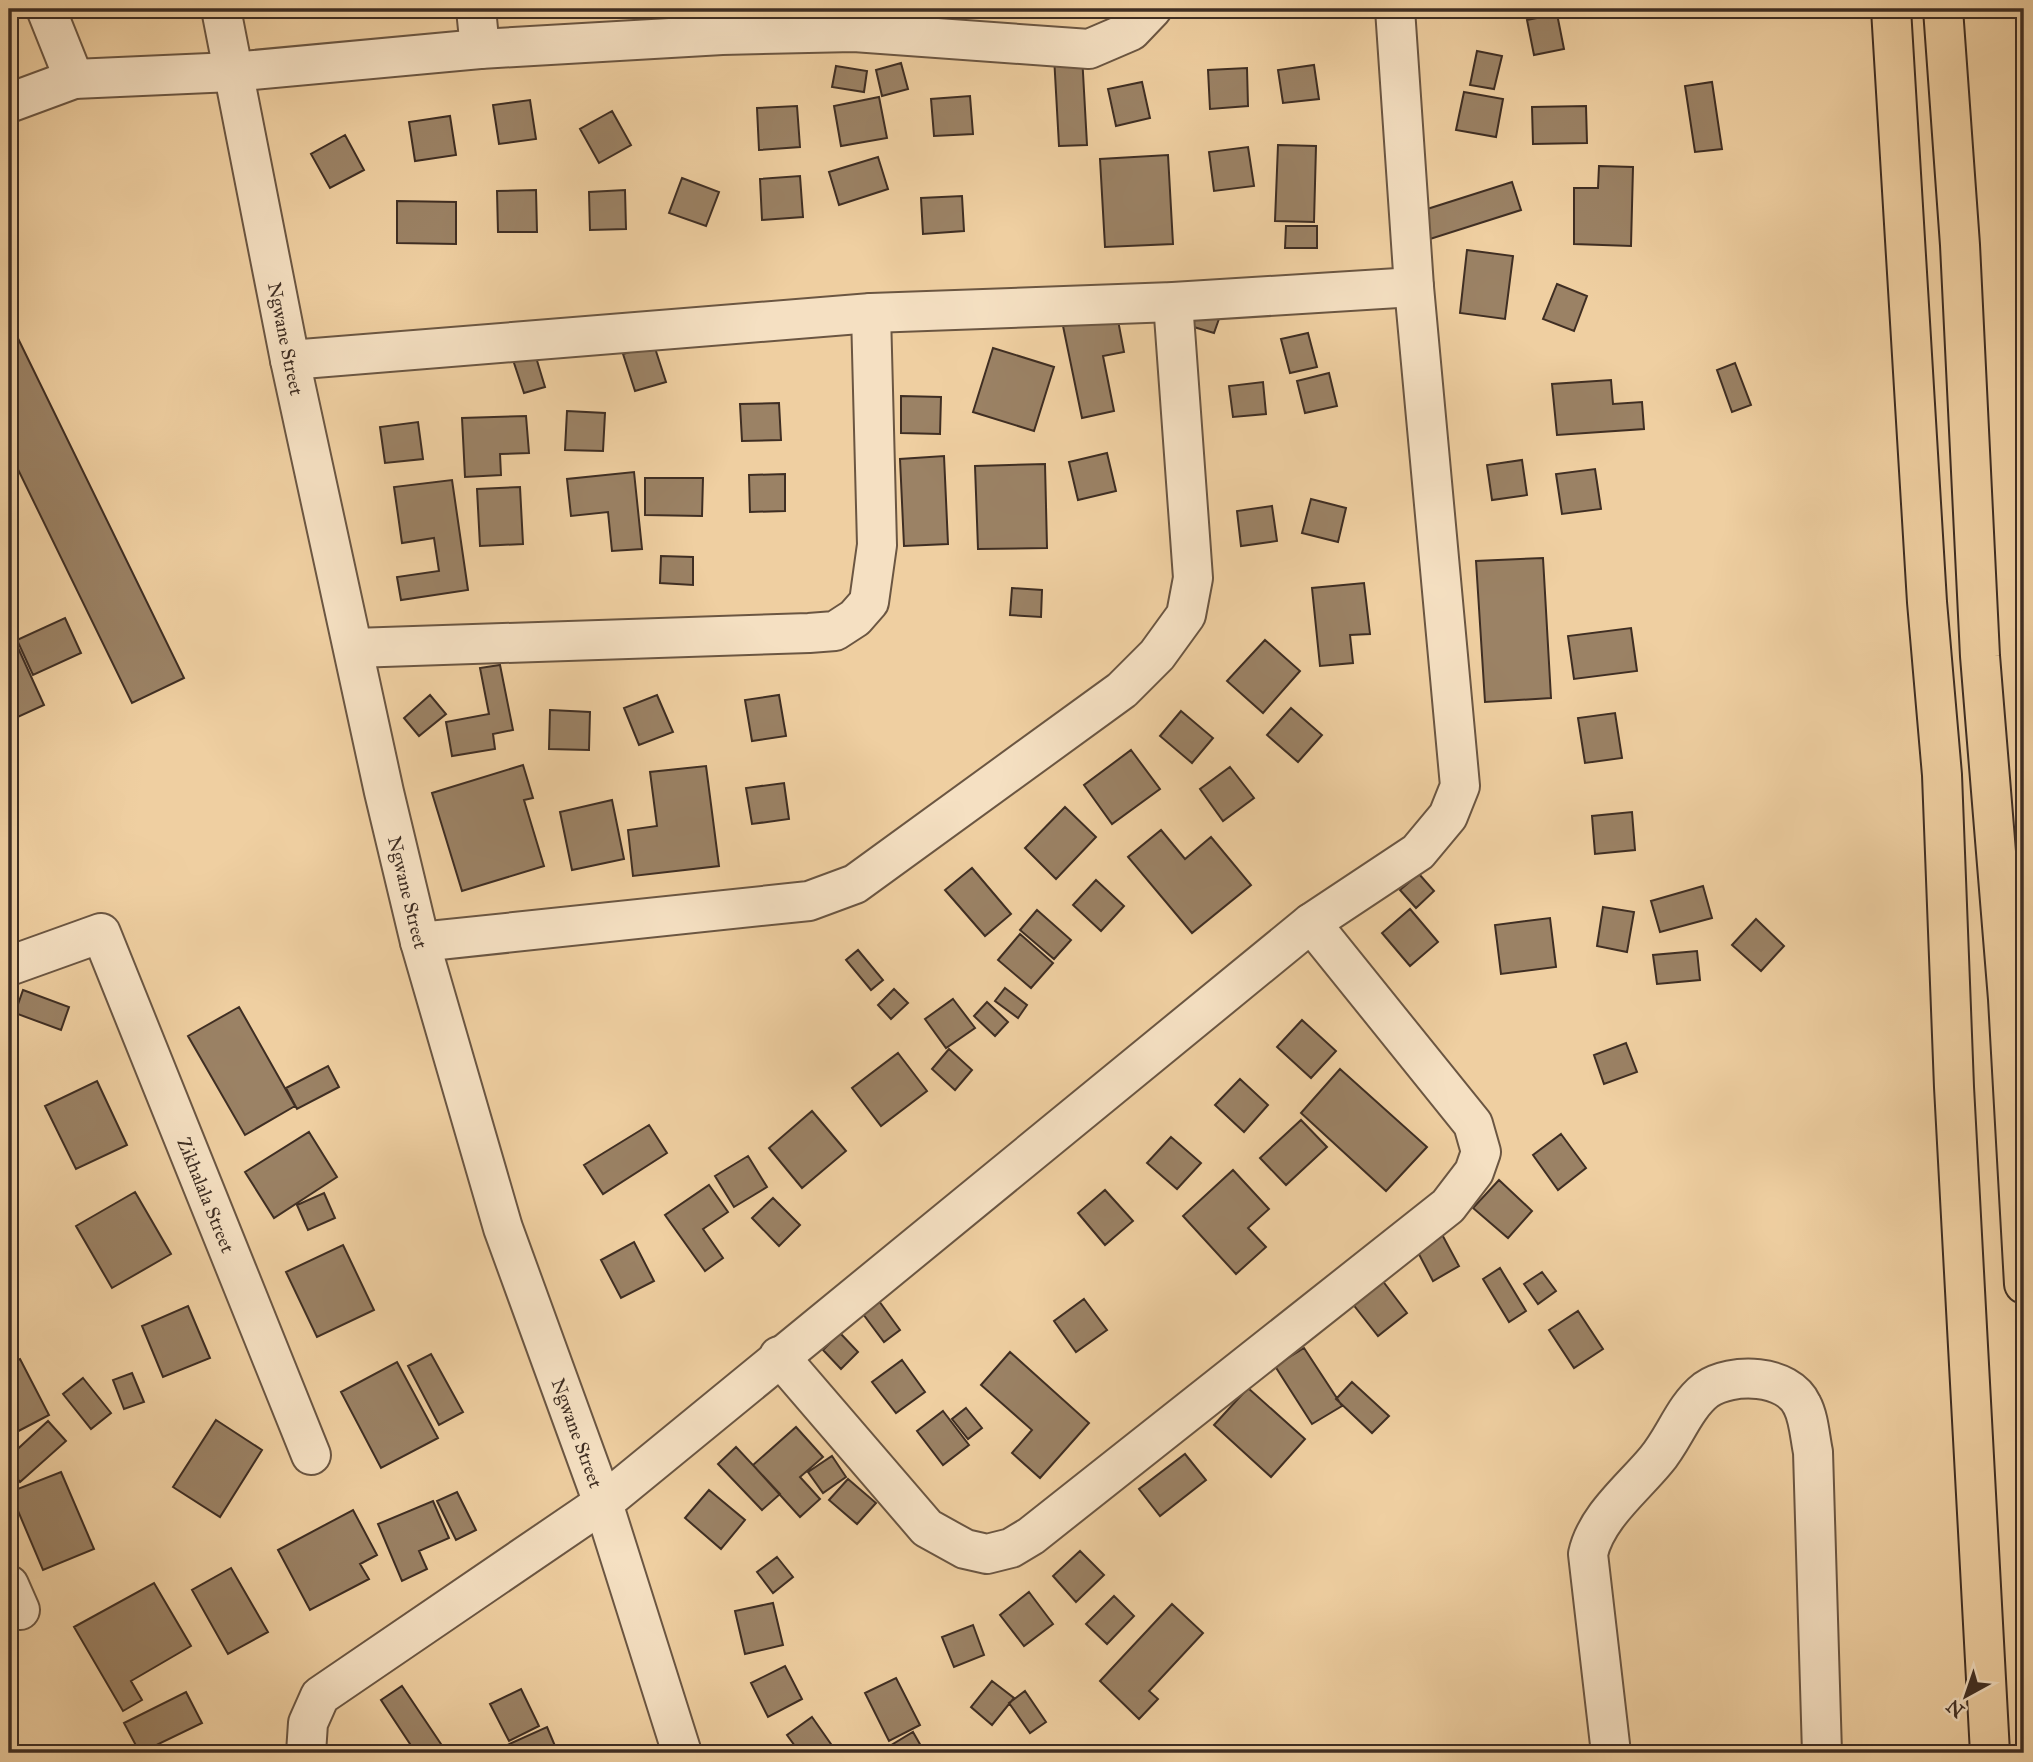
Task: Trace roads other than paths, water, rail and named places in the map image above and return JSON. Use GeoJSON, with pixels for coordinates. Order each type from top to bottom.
{"type":"FeatureCollection","features":[{"type":"Feature","properties":{"kind":"highway"},"geometry":{"type":"LineString","coordinates":[[1891,9],[1927,602],[1942,775],[1954,1087],[1990,1753]]}},
{"type":"Feature","properties":{"kind":"highway"},"geometry":{"type":"LineString","coordinates":[[1943,9],[1960,244],[1980,656],[2008,999],[2024,1284]]}},
{"type":"Feature","properties":{"kind":"street"},"geometry":{"type":"LineString","coordinates":[[46,9],[74,79]]}},
{"type":"Feature","properties":{"kind":"street","name":"Ngwane Street"},"geometry":{"type":"LineString","coordinates":[[220,9],[290,360],[384,792],[420,942],[503,1228],[603,1503],[682,1753]]}},
{"type":"Feature","properties":{"kind":"street"},"geometry":{"type":"LineString","coordinates":[[477,9],[480,49]]}},
{"type":"Feature","properties":{"kind":"street"},"geometry":{"type":"LineString","coordinates":[[9,103],[74,79],[232,72],[480,49],[722,36],[854,32],[1090,49],[1131,31],[1152,9]]}},
{"type":"Feature","properties":{"kind":"street"},"geometry":{"type":"LineString","coordinates":[[306,1753],[307,1723],[320,1696],[603,1503],[1311,922],[1418,852],[1448,816],[1460,786],[1414,287],[1395,9]]}},
{"type":"Feature","properties":{"kind":"street"},"geometry":{"type":"LineString","coordinates":[[290,360],[871,313],[1173,302],[1414,287]]}},
{"type":"Feature","properties":{"kind":"street"},"geometry":{"type":"LineString","coordinates":[[420,942],[809,901],[855,884],[1122,690],[1157,655],[1186,615],[1193,578],[1173,302]]}},
{"type":"Feature","properties":{"kind":"street"},"geometry":{"type":"LineString","coordinates":[[354,648],[835,631],[855,618],[869,602],[877,545],[871,313]]}},
{"type":"Feature","properties":{"kind":"street"},"geometry":{"type":"LineString","coordinates":[[779,1356],[927,1528],[965,1549],[987,1554],[1011,1548],[1031,1536],[1448,1206],[1474,1172],[1481,1152],[1473,1124],[1311,922]]}},
{"type":"Feature","properties":{"kind":"street","name":"Zikhalala Street"},"geometry":{"type":"LineString","coordinates":[[9,966],[101,933],[311,1455]]}},
{"type":"Feature","properties":{"kind":"street"},"geometry":{"type":"LineString","coordinates":[[1611,1753],[1588,1554],[1591,1540],[1601,1523],[1660,1456],[1685,1416],[1706,1390],[1729,1381],[1754,1379],[1786,1386],[1802,1405],[1813,1452],[1822,1753]]}}]}
